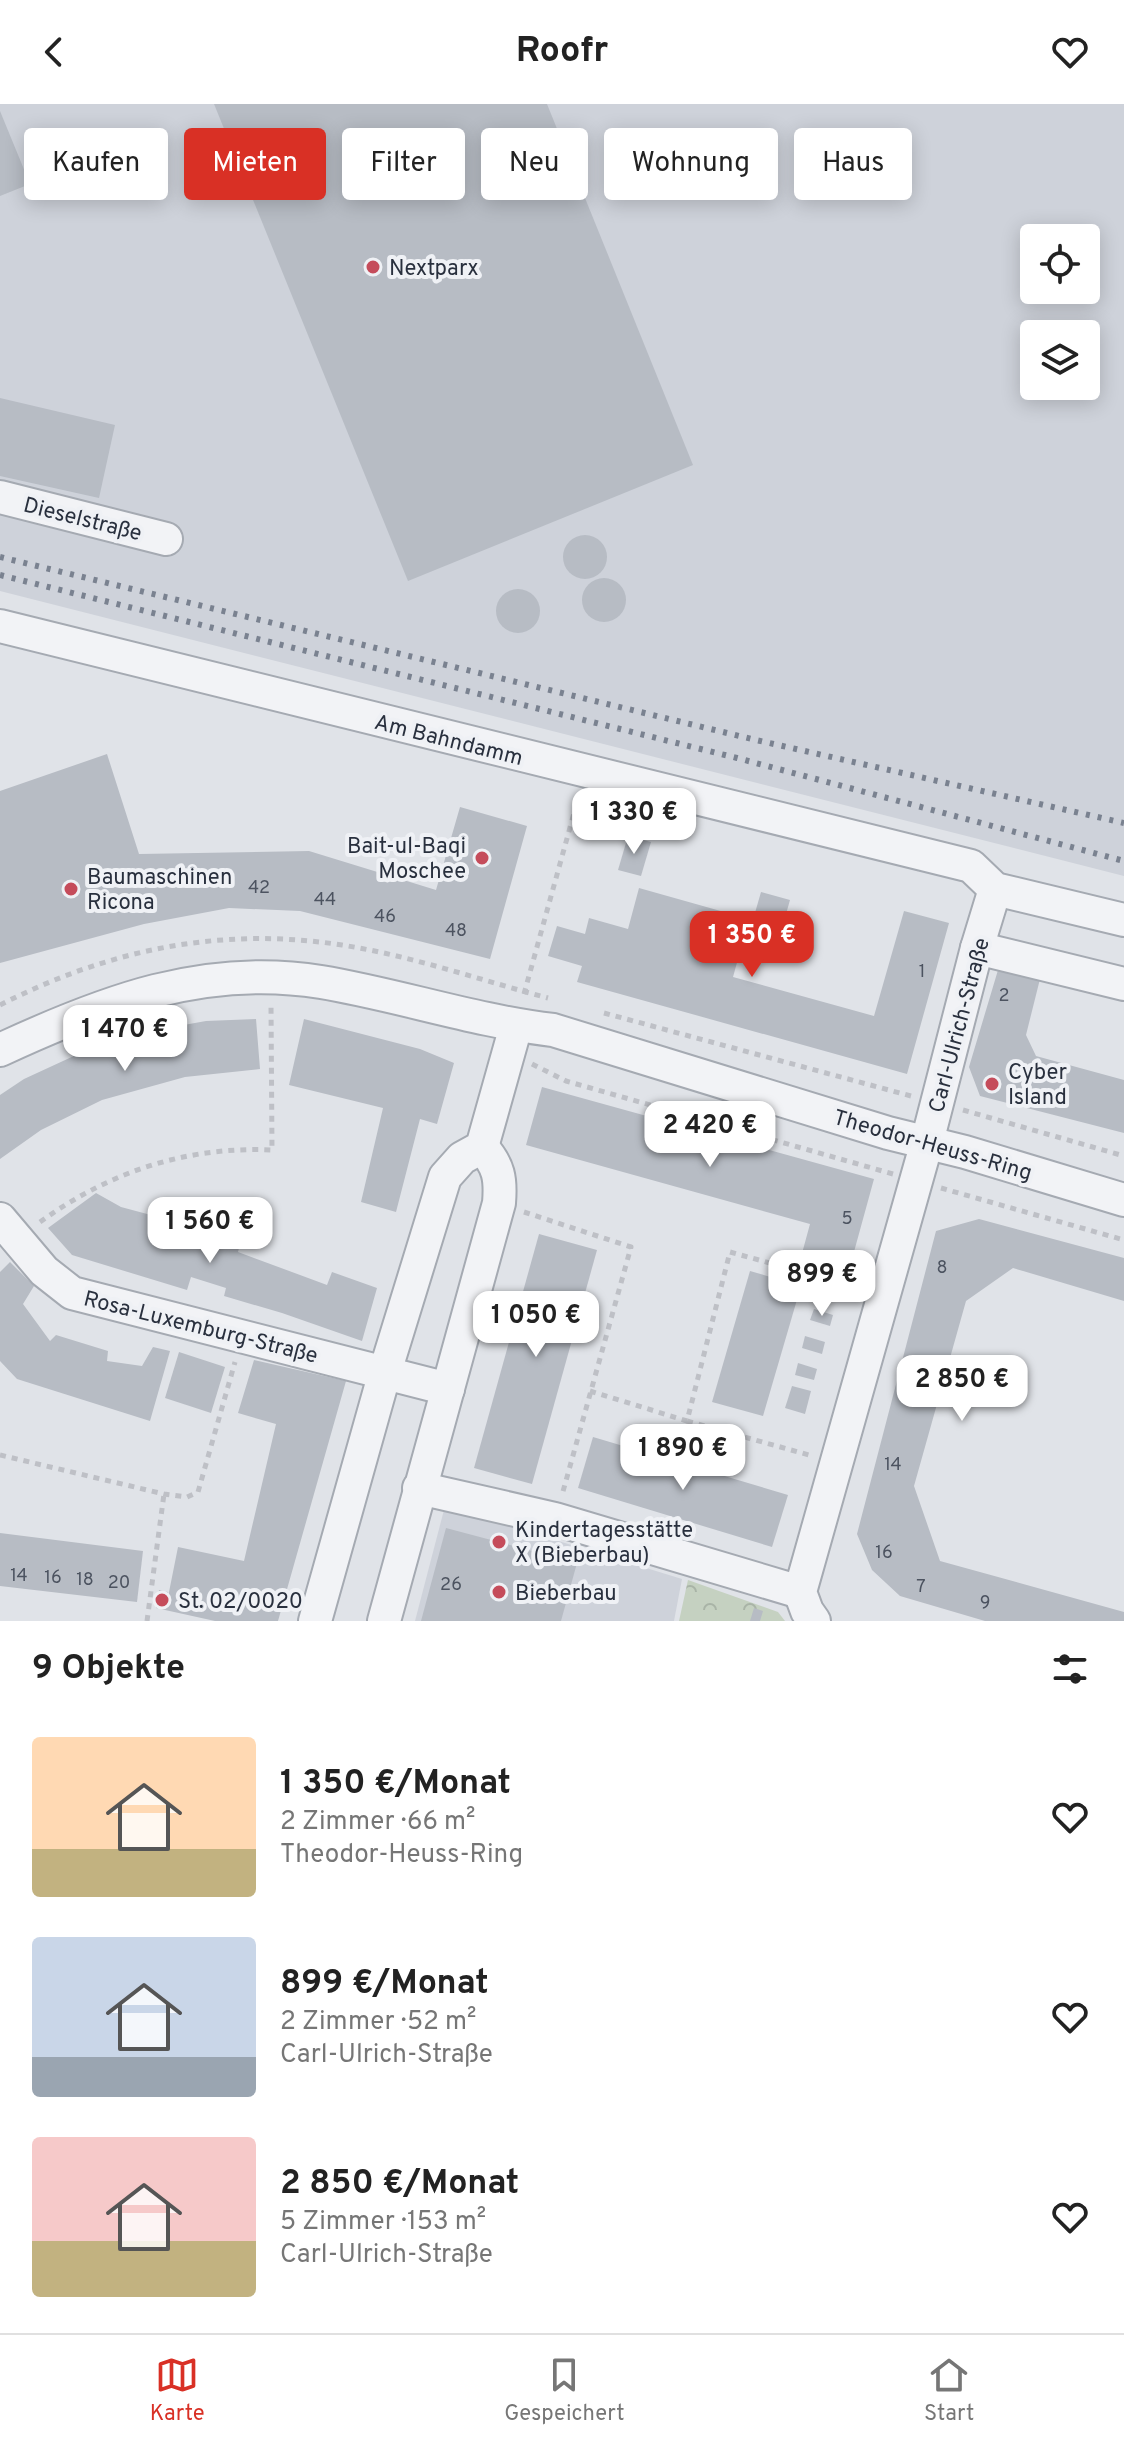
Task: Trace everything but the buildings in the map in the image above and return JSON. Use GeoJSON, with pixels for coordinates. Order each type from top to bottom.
{"type":"FeatureCollection","features":[{"type":"Feature","properties":{"kind":"street","name":"Dieselstraße"},"geometry":{"type":"LineString","coordinates":[[0,497],[166,539]]}},
{"type":"Feature","properties":{"kind":"street","name":"Am Bahndamm"},"geometry":{"type":"LineString","coordinates":[[0,626],[971,866],[995,889],[1124,920]]}},
{"type":"Feature","properties":{"kind":"street","name":"Carl-Ulrich-Straße"},"geometry":{"type":"LineString","coordinates":[[800,1592],[995,889]]}},
{"type":"Feature","properties":{"kind":"street"},"geometry":{"type":"LineString","coordinates":[[977,948],[1124,984]]}},
{"type":"Feature","properties":{"kind":"street","name":"Theodor-Heuss-Ring"},"geometry":{"type":"LineString","coordinates":[[0,1050],[73,1016],[117,1000],[192,982],[271,977],[348,988],[511,1039],[553,1030],[888,1133],[1124,1200]]}},
{"type":"Feature","properties":{"kind":"street"},"geometry":{"type":"LineString","coordinates":[[315,1621],[385,1372],[445,1177],[462,1158],[482,1147],[511,1039]]}},
{"type":"Feature","properties":{"kind":"street"},"geometry":{"type":"LineString","coordinates":[[384,1621],[499,1203],[501,1178],[493,1160],[482,1147]]}},
{"type":"Feature","properties":{"kind":"street","name":"Rosa-Luxemburg-Straße"},"geometry":{"type":"LineString","coordinates":[[8,1229],[44,1271],[72,1293],[242,1339],[448,1389]]}},
{"type":"Feature","properties":{"kind":"street"},"geometry":{"type":"LineString","coordinates":[[419,1488],[555,1519],[800,1592],[814,1621]]}},
{"type":"Feature","properties":{"kind":"path"},"geometry":{"type":"LineString","coordinates":[[585,773],[511,1039],[566,1081],[1124,1240]]}},
{"type":"Feature","properties":{"kind":"path"},"geometry":{"type":"LineString","coordinates":[[8,1229],[160,1162],[235,1148],[272,1150],[271,977]]}},
{"type":"Feature","properties":{"kind":"path"},"geometry":{"type":"LineString","coordinates":[[499,1203],[631,1247],[555,1519]]}},
{"type":"Feature","properties":{"kind":"path"},"geometry":{"type":"LineString","coordinates":[[687,1421],[730,1252],[884,1294]]}},
{"type":"Feature","properties":{"kind":"path"},"geometry":{"type":"LineString","coordinates":[[0,1455],[164,1494],[187,1497],[198,1492],[242,1339]]}},
{"type":"Feature","properties":{"kind":"path"},"geometry":{"type":"LineString","coordinates":[[590,1391],[835,1463]]}},
{"type":"Feature","properties":{"kind":"path"},"geometry":{"type":"LineString","coordinates":[[147,1621],[164,1494]]}},
{"type":"Feature","properties":{"kind":"shaded area"},"geometry":{"type":"Polygon","coordinates":[[[0,104],[1124,104],[1124,876],[0,591],[0,104]]]}},
{"type":"Feature","properties":{"kind":"shaded area","name":"Kindertagesstätte X (Bieberbau)"},"geometry":{"type":"Polygon","coordinates":[[[445,1506],[682,1579],[674,1621],[415,1621],[445,1506]]]}},
{"type":"Feature","properties":{"kind":"green space"},"geometry":{"type":"Polygon","coordinates":[[[688,1580],[778,1612],[785,1621],[679,1621],[688,1580]]]}},
{"type":"Feature","properties":{"kind":"railway"},"geometry":{"type":"LineString","coordinates":[[0,557],[756,740],[1124,823]]}},
{"type":"Feature","properties":{"kind":"railway"},"geometry":{"type":"LineString","coordinates":[[0,575],[737,758],[1124,861]]}},
{"type":"Feature","properties":{"kind":"place","name":"Nextparx"},"geometry":{"type":"Point","coordinates":[373,267]}},
{"type":"Feature","properties":{"kind":"place","name":"Bait-ul-Baqi Moschee"},"geometry":{"type":"Point","coordinates":[482,858]}},
{"type":"Feature","properties":{"kind":"place","name":"Baumaschinen Ricona"},"geometry":{"type":"Point","coordinates":[71,889]}},
{"type":"Feature","properties":{"kind":"place","name":"Cyber Island"},"geometry":{"type":"Point","coordinates":[992,1084]}},
{"type":"Feature","properties":{"kind":"place","name":"Kindertagesstätte X (Bieberbau)"},"geometry":{"type":"Point","coordinates":[499,1542]}},
{"type":"Feature","properties":{"kind":"place","name":"Bieberbau"},"geometry":{"type":"Point","coordinates":[499,1592]}},
{"type":"Feature","properties":{"kind":"place","name":"St. 02/0020"},"geometry":{"type":"Point","coordinates":[162,1600]}}]}
